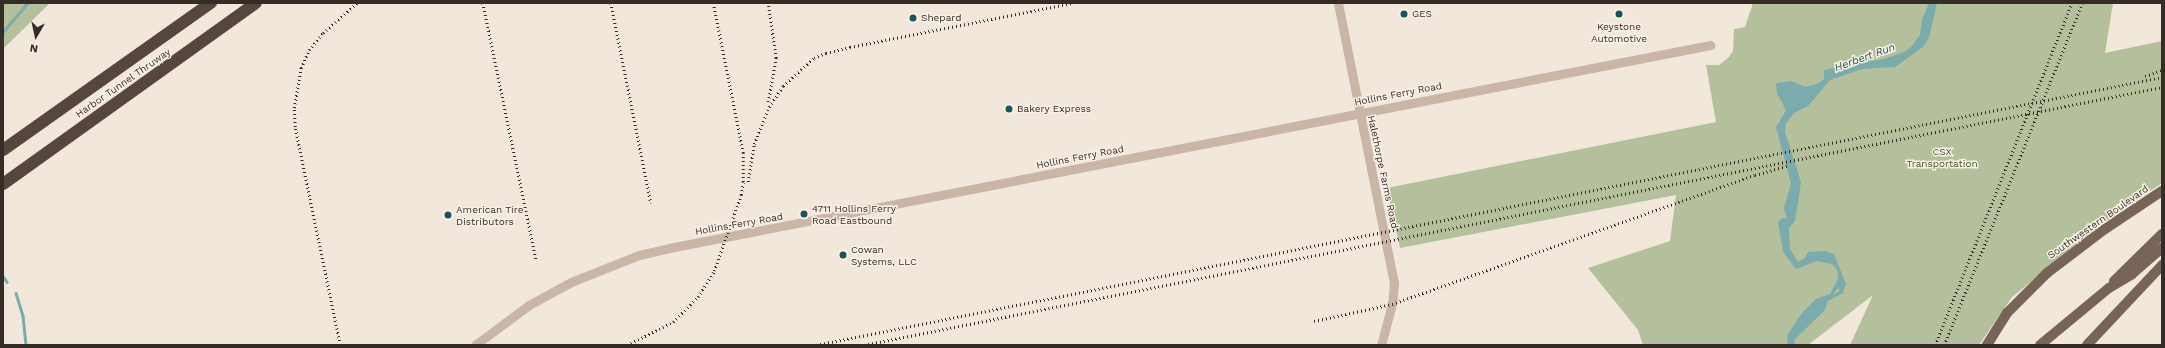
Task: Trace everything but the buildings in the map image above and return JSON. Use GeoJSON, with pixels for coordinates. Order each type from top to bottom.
{"type":"FeatureCollection","features":[{"type":"Feature","properties":{"kind":"highway","name":"Harbor Tunnel Thruway"},"geometry":{"type":"LineString","coordinates":[[3,150],[211,3]]}},
{"type":"Feature","properties":{"kind":"highway","name":"Harbor Tunnel Thruway"},"geometry":{"type":"LineString","coordinates":[[3,184],[256,3]]}},
{"type":"Feature","properties":{"kind":"main road","name":"Southwestern Boulevard"},"geometry":{"type":"LineString","coordinates":[[1987,345],[2007,313],[2047,273],[2105,229],[2162,192]]}},
{"type":"Feature","properties":{"kind":"main road"},"geometry":{"type":"LineString","coordinates":[[2109,288],[2124,269],[2162,234]]}},
{"type":"Feature","properties":{"kind":"main road"},"geometry":{"type":"LineString","coordinates":[[2040,345],[2109,288],[2132,274],[2162,248]]}},
{"type":"Feature","properties":{"kind":"main road"},"geometry":{"type":"LineString","coordinates":[[2087,345],[2162,264]]}},
{"type":"Feature","properties":{"kind":"street","name":"Halethorpe Farms Road"},"geometry":{"type":"LineString","coordinates":[[1338,3],[1394,283],[1392,304],[1381,345]]}},
{"type":"Feature","properties":{"kind":"street","name":"Hollins Ferry Road"},"geometry":{"type":"LineString","coordinates":[[475,345],[552,292],[604,267],[639,255],[1710,45]]}},
{"type":"Feature","properties":{"kind":"green space"},"geometry":{"type":"Polygon","coordinates":[[[3,3],[50,3],[3,49],[3,3]]]}},
{"type":"Feature","properties":{"kind":"green space","name":"CSX Transportation"},"geometry":{"type":"Polygon","coordinates":[[[1753,3],[2113,3],[2105,53],[2162,41],[2162,183],[2111,217],[2012,297],[1979,345],[1850,345],[1873,295],[1808,345],[1643,345],[1638,330],[1588,268],[1670,241],[1676,195],[1400,248],[1387,188],[1716,122],[1706,65],[1719,65],[1729,57],[1733,51],[1734,29],[1745,27],[1753,3]]]}},
{"type":"Feature","properties":{"kind":"water"},"geometry":{"type":"Polygon","coordinates":[[[1929,3],[1937,3],[1929,38],[1923,47],[1895,67],[1862,69],[1830,80],[1808,106],[1794,113],[1786,123],[1785,132],[1801,182],[1795,221],[1789,228],[1790,249],[1798,262],[1805,258],[1808,252],[1824,251],[1834,254],[1846,284],[1842,295],[1839,287],[1828,300],[1825,310],[1795,339],[1794,345],[1787,345],[1788,334],[1802,313],[1816,299],[1830,294],[1838,279],[1837,270],[1832,264],[1817,261],[1796,269],[1783,252],[1778,222],[1782,218],[1787,219],[1784,208],[1791,183],[1776,127],[1786,110],[1777,93],[1776,83],[1791,81],[1808,88],[1815,86],[1824,79],[1824,70],[1899,56],[1919,41],[1922,20],[1929,3]]]}},
{"type":"Feature","properties":{"kind":"waterway"},"geometry":{"type":"LineString","coordinates":[[3,32],[27,3]]}},
{"type":"Feature","properties":{"kind":"waterway","name":"Herbert Run"},"geometry":{"type":"LineString","coordinates":[[1913,46],[1921,35]]}},
{"type":"Feature","properties":{"kind":"waterway","name":"Herbert Run"},"geometry":{"type":"LineString","coordinates":[[1882,61],[1904,53]]}},
{"type":"Feature","properties":{"kind":"waterway","name":"Herbert Run"},"geometry":{"type":"LineString","coordinates":[[1806,88],[1820,84]]}},
{"type":"Feature","properties":{"kind":"waterway"},"geometry":{"type":"LineString","coordinates":[[3,276],[7,282]]}},
{"type":"Feature","properties":{"kind":"waterway","name":"Herbert Run"},"geometry":{"type":"LineString","coordinates":[[1827,299],[1840,292],[1840,287]]}},
{"type":"Feature","properties":{"kind":"waterway"},"geometry":{"type":"LineString","coordinates":[[16,293],[23,316],[26,345]]}},
{"type":"Feature","properties":{"kind":"railway"},"geometry":{"type":"LineString","coordinates":[[340,345],[295,127],[294,108],[301,68],[309,50],[323,33],[357,3]]}},
{"type":"Feature","properties":{"kind":"railway"},"geometry":{"type":"LineString","coordinates":[[483,3],[536,260]]}},
{"type":"Feature","properties":{"kind":"railway"},"geometry":{"type":"LineString","coordinates":[[611,3],[651,203]]}},
{"type":"Feature","properties":{"kind":"railway"},"geometry":{"type":"LineString","coordinates":[[627,345],[673,322],[698,297],[714,271],[741,195],[743,182],[743,153],[713,3]]}},
{"type":"Feature","properties":{"kind":"railway"},"geometry":{"type":"LineString","coordinates":[[768,3],[776,58],[768,102]]}},
{"type":"Feature","properties":{"kind":"railway"},"geometry":{"type":"LineString","coordinates":[[748,182],[754,144],[769,107],[783,86],[814,58],[826,53],[850,47],[1072,3]]}},
{"type":"Feature","properties":{"kind":"railway"},"geometry":{"type":"LineString","coordinates":[[1935,345],[2072,3]]}},
{"type":"Feature","properties":{"kind":"railway"},"geometry":{"type":"LineString","coordinates":[[1944,345],[2082,3]]}},
{"type":"Feature","properties":{"kind":"railway"},"geometry":{"type":"LineString","coordinates":[[2145,76],[2162,70]]}},
{"type":"Feature","properties":{"kind":"railway"},"geometry":{"type":"LineString","coordinates":[[816,345],[2162,77]]}},
{"type":"Feature","properties":{"kind":"railway"},"geometry":{"type":"LineString","coordinates":[[864,345],[2162,87]]}},
{"type":"Feature","properties":{"kind":"railway"},"geometry":{"type":"LineString","coordinates":[[1314,321],[1392,304],[1755,175],[1787,166]]}},
{"type":"Feature","properties":{"kind":"place","name":"GES"},"geometry":{"type":"Point","coordinates":[1404,14]}},
{"type":"Feature","properties":{"kind":"place","name":"Keystone Automotive"},"geometry":{"type":"Point","coordinates":[1619,14]}},
{"type":"Feature","properties":{"kind":"place","name":"Shepard"},"geometry":{"type":"Point","coordinates":[913,18]}},
{"type":"Feature","properties":{"kind":"place","name":"Bakery Express"},"geometry":{"type":"Point","coordinates":[1009,109]}},
{"type":"Feature","properties":{"kind":"place","name":"4711 Hollins Ferry Road Eastbound"},"geometry":{"type":"Point","coordinates":[804,214]}},
{"type":"Feature","properties":{"kind":"place","name":"American Tire Distributors"},"geometry":{"type":"Point","coordinates":[448,215]}},
{"type":"Feature","properties":{"kind":"place","name":"Cowan Systems, LLC"},"geometry":{"type":"Point","coordinates":[843,255]}}]}
